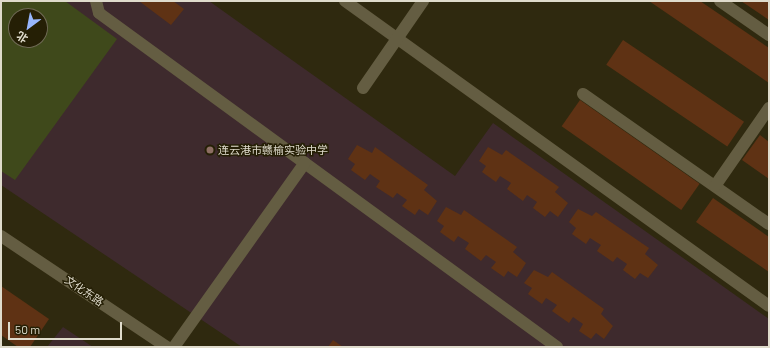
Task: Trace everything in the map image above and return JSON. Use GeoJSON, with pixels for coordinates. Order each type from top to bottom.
{"type":"FeatureCollection","features":[{"type":"Feature","properties":{"kind":"street"},"geometry":{"type":"LineString","coordinates":[[96,1],[99,13],[305,163],[550,345]]}},
{"type":"Feature","properties":{"kind":"street"},"geometry":{"type":"LineString","coordinates":[[345,1],[769,306]]}},
{"type":"Feature","properties":{"kind":"street"},"geometry":{"type":"LineString","coordinates":[[363,88],[423,1]]}},
{"type":"Feature","properties":{"kind":"street"},"geometry":{"type":"LineString","coordinates":[[720,1],[769,34]]}},
{"type":"Feature","properties":{"kind":"street"},"geometry":{"type":"LineString","coordinates":[[584,94],[769,224]]}},
{"type":"Feature","properties":{"kind":"street"},"geometry":{"type":"LineString","coordinates":[[715,186],[769,108]]}},
{"type":"Feature","properties":{"kind":"street"},"geometry":{"type":"LineString","coordinates":[[174,347],[305,163]]}},
{"type":"Feature","properties":{"kind":"street","name":"文化东路"},"geometry":{"type":"LineString","coordinates":[[1,236],[167,347]]}},
{"type":"Feature","properties":{"kind":"shaded area","name":"连云港市赣榆实验中学"},"geometry":{"type":"Polygon","coordinates":[[[1,1],[209,1],[455,176],[493,123],[769,319],[769,347],[242,347],[1,185],[1,1]]]}},
{"type":"Feature","properties":{"kind":"shaded area"},"geometry":{"type":"Polygon","coordinates":[[[63,327],[93,347],[47,347],[63,327]]]}},
{"type":"Feature","properties":{"kind":"green space"},"geometry":{"type":"Polygon","coordinates":[[[1,1],[65,1],[117,39],[15,180],[1,171],[1,1]]]}},
{"type":"Feature","properties":{"kind":"building"},"geometry":{"type":"Polygon","coordinates":[[[139,1],[173,1],[184,9],[171,25],[139,1]]]}},
{"type":"Feature","properties":{"kind":"building"},"geometry":{"type":"Polygon","coordinates":[[[649,1],[700,1],[769,48],[769,83],[649,1]]]}},
{"type":"Feature","properties":{"kind":"building"},"geometry":{"type":"Polygon","coordinates":[[[741,1],[769,1],[769,20],[741,1]]]}},
{"type":"Feature","properties":{"kind":"building"},"geometry":{"type":"Polygon","coordinates":[[[623,40],[744,122],[727,147],[606,65],[623,40]]]}},
{"type":"Feature","properties":{"kind":"building"},"geometry":{"type":"Polygon","coordinates":[[[580,100],[700,184],[681,210],[562,126],[580,100]]]}},
{"type":"Feature","properties":{"kind":"building"},"geometry":{"type":"Polygon","coordinates":[[[760,135],[769,142],[769,179],[742,160],[760,135]]]}},
{"type":"Feature","properties":{"kind":"building"},"geometry":{"type":"Polygon","coordinates":[[[357,145],[372,153],[375,147],[428,185],[424,190],[437,201],[428,215],[419,209],[415,215],[402,206],[407,200],[397,193],[393,198],[376,187],[380,181],[370,174],[365,180],[351,170],[355,164],[348,159],[357,145]]]}},
{"type":"Feature","properties":{"kind":"building"},"geometry":{"type":"Polygon","coordinates":[[[488,147],[502,155],[506,150],[559,187],[555,192],[568,203],[558,217],[550,211],[545,217],[533,208],[537,202],[527,195],[523,201],[507,189],[511,183],[500,176],[496,182],[482,172],[486,166],[479,161],[488,147]]]}},
{"type":"Feature","properties":{"kind":"building"},"geometry":{"type":"Polygon","coordinates":[[[713,198],[769,237],[769,272],[696,222],[713,198]]]}},
{"type":"Feature","properties":{"kind":"building"},"geometry":{"type":"Polygon","coordinates":[[[446,207],[461,215],[464,210],[517,247],[513,252],[526,263],[517,277],[508,271],[504,277],[491,268],[496,262],[486,255],[481,261],[465,249],[469,243],[458,236],[454,242],[440,232],[444,226],[437,221],[446,207]]]}},
{"type":"Feature","properties":{"kind":"building"},"geometry":{"type":"Polygon","coordinates":[[[578,209],[592,216],[596,212],[649,248],[645,254],[658,265],[648,278],[640,273],[635,279],[623,270],[627,264],[617,257],[613,262],[597,251],[601,245],[590,238],[586,244],[572,234],[576,228],[569,222],[578,209]]]}},
{"type":"Feature","properties":{"kind":"building"},"geometry":{"type":"Polygon","coordinates":[[[534,270],[548,277],[552,272],[604,309],[601,314],[613,326],[604,339],[596,333],[591,339],[579,331],[583,324],[573,317],[569,323],[552,311],[557,305],[546,298],[542,304],[528,294],[532,288],[524,283],[534,270]]]}},
{"type":"Feature","properties":{"kind":"building"},"geometry":{"type":"Polygon","coordinates":[[[1,286],[49,319],[30,347],[18,347],[1,335],[1,286]]]}},
{"type":"Feature","properties":{"kind":"building"},"geometry":{"type":"Polygon","coordinates":[[[333,340],[343,347],[328,347],[333,340]]]}},
{"type":"Feature","properties":{"kind":"place","name":"连云港市赣榆实验中学"},"geometry":{"type":"Point","coordinates":[210,150]}}]}
